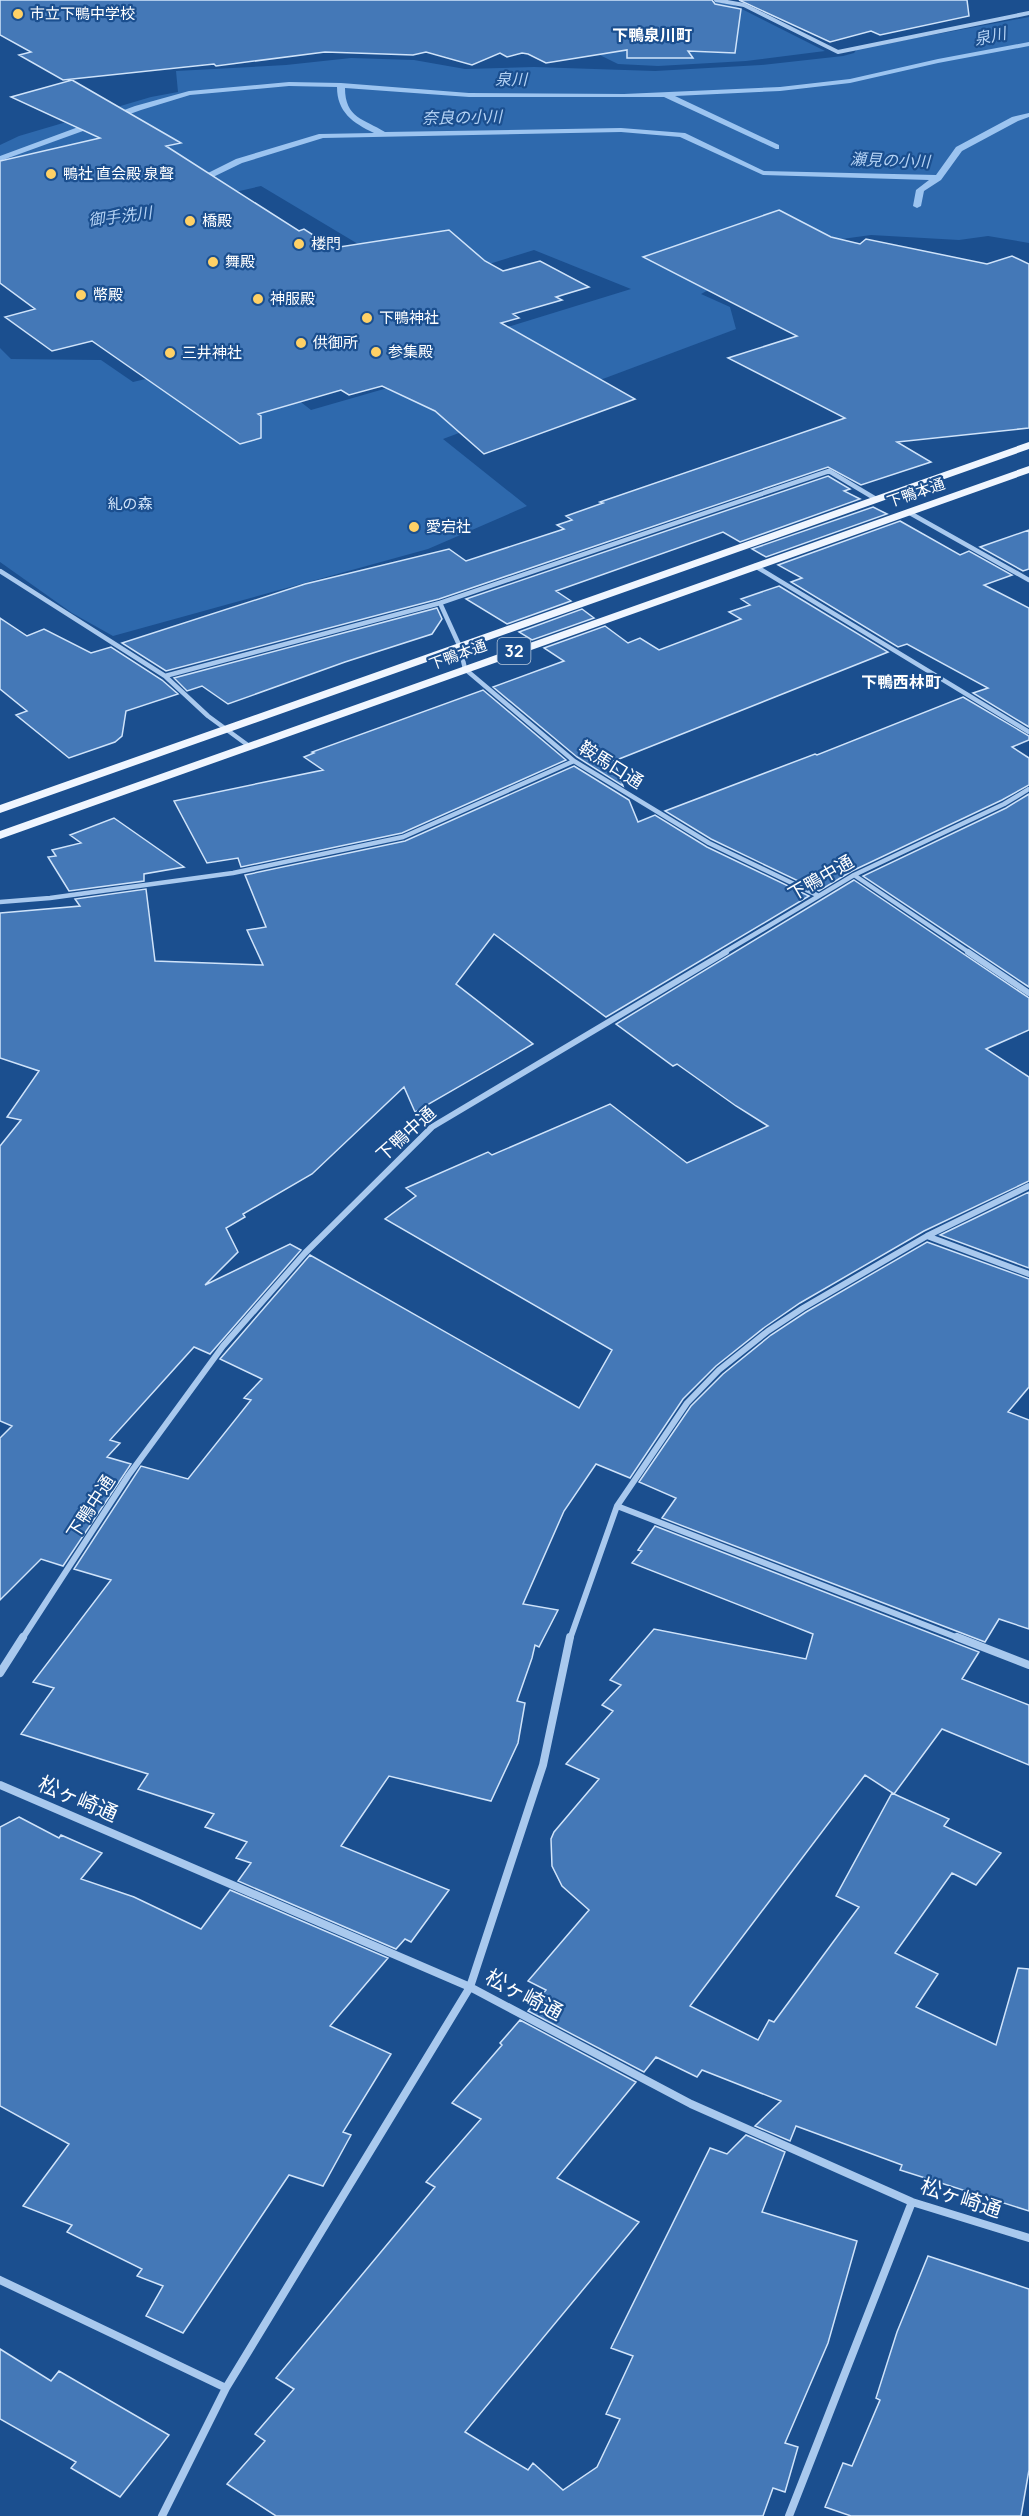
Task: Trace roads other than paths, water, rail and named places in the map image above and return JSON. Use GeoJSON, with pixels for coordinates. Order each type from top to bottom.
{"type":"FeatureCollection","features":[{"type":"Feature","properties":{"kind":"main road","name":"下鴨本通"},"geometry":{"type":"LineString","coordinates":[[0,809],[1029,445]]}},
{"type":"Feature","properties":{"kind":"main road","name":"下鴨本通"},"geometry":{"type":"LineString","coordinates":[[0,835],[1029,470]]}},
{"type":"Feature","properties":{"kind":"street"},"geometry":{"type":"LineString","coordinates":[[716,0],[744,5],[838,52],[871,43],[1029,13]]}},
{"type":"Feature","properties":{"kind":"street"},"geometry":{"type":"LineString","coordinates":[[165,676],[440,603],[829,471],[876,499]]}},
{"type":"Feature","properties":{"kind":"street"},"geometry":{"type":"LineString","coordinates":[[908,512],[1029,580]]}},
{"type":"Feature","properties":{"kind":"street"},"geometry":{"type":"LineString","coordinates":[[755,566],[1029,732]]}},
{"type":"Feature","properties":{"kind":"street"},"geometry":{"type":"LineString","coordinates":[[0,571],[165,676],[208,716],[249,746]]}},
{"type":"Feature","properties":{"kind":"street"},"geometry":{"type":"LineString","coordinates":[[440,603],[460,647],[465,669]]}},
{"type":"Feature","properties":{"kind":"street","name":"鞍馬口通"},"geometry":{"type":"LineString","coordinates":[[465,669],[574,761],[709,843],[819,896]]}},
{"type":"Feature","properties":{"kind":"street"},"geometry":{"type":"LineString","coordinates":[[0,902],[51,898],[233,873],[403,837],[574,761]]}},
{"type":"Feature","properties":{"kind":"street","name":"下鴨中通"},"geometry":{"type":"LineString","coordinates":[[0,1673],[128,1476],[223,1346],[305,1253],[425,1133],[457,1111],[854,875],[1004,804],[1029,789]]}},
{"type":"Feature","properties":{"kind":"street"},"geometry":{"type":"LineString","coordinates":[[854,875],[1029,993]]}},
{"type":"Feature","properties":{"kind":"street"},"geometry":{"type":"LineString","coordinates":[[162,2516],[226,2388],[470,1986],[543,1765],[571,1632],[617,1506],[687,1403],[719,1371],[768,1331],[927,1236],[1029,1186]]}},
{"type":"Feature","properties":{"kind":"street"},"geometry":{"type":"LineString","coordinates":[[927,1236],[1029,1274]]}},
{"type":"Feature","properties":{"kind":"street"},"geometry":{"type":"LineString","coordinates":[[617,1506],[1029,1665]]}},
{"type":"Feature","properties":{"kind":"street","name":"松ヶ崎通"},"geometry":{"type":"LineString","coordinates":[[0,1785],[470,1986],[691,2104],[912,2202],[1029,2238]]}},
{"type":"Feature","properties":{"kind":"street"},"geometry":{"type":"LineString","coordinates":[[789,2516],[912,2202]]}},
{"type":"Feature","properties":{"kind":"street"},"geometry":{"type":"LineString","coordinates":[[0,2280],[226,2388]]}},
{"type":"Feature","properties":{"kind":"waterway","name":"泉川"},"geometry":{"type":"LineString","coordinates":[[341,85],[469,95],[624,96],[780,89],[850,81],[1029,44]]}},
{"type":"Feature","properties":{"kind":"waterway","name":"泉川"},"geometry":{"type":"LineString","coordinates":[[0,159],[138,108],[189,93],[289,84],[341,85]]}},
{"type":"Feature","properties":{"kind":"waterway"},"geometry":{"type":"LineString","coordinates":[[341,85],[341,95],[346,110],[357,121],[381,133]]}},
{"type":"Feature","properties":{"kind":"waterway"},"geometry":{"type":"LineString","coordinates":[[668,97],[776,147]]}},
{"type":"Feature","properties":{"kind":"waterway","name":"瀬見の小川"},"geometry":{"type":"LineString","coordinates":[[938,178],[959,149],[1015,119],[1029,115]]}},
{"type":"Feature","properties":{"kind":"waterway","name":"奈良の小川"},"geometry":{"type":"LineString","coordinates":[[206,189],[207,177],[239,161],[322,136],[621,130],[682,135],[763,173],[938,178]]}},
{"type":"Feature","properties":{"kind":"waterway"},"geometry":{"type":"LineString","coordinates":[[917,206],[920,190],[938,178]]}},
{"type":"Feature","properties":{"kind":"place","name":"市立下鴨中学校"},"geometry":{"type":"Point","coordinates":[18,14]}},
{"type":"Feature","properties":{"kind":"place","name":"鴨社 直会殿 泉聲"},"geometry":{"type":"Point","coordinates":[51,174]}},
{"type":"Feature","properties":{"kind":"place","name":"橋殿"},"geometry":{"type":"Point","coordinates":[190,221]}},
{"type":"Feature","properties":{"kind":"place","name":"楼門"},"geometry":{"type":"Point","coordinates":[299,244]}},
{"type":"Feature","properties":{"kind":"place","name":"舞殿"},"geometry":{"type":"Point","coordinates":[213,262]}},
{"type":"Feature","properties":{"kind":"place","name":"幣殿"},"geometry":{"type":"Point","coordinates":[81,295]}},
{"type":"Feature","properties":{"kind":"place","name":"神服殿"},"geometry":{"type":"Point","coordinates":[258,299]}},
{"type":"Feature","properties":{"kind":"place","name":"下鴨神社"},"geometry":{"type":"Point","coordinates":[367,318]}},
{"type":"Feature","properties":{"kind":"place","name":"供御所"},"geometry":{"type":"Point","coordinates":[301,343]}},
{"type":"Feature","properties":{"kind":"place","name":"参集殿"},"geometry":{"type":"Point","coordinates":[376,352]}},
{"type":"Feature","properties":{"kind":"place","name":"三井神社"},"geometry":{"type":"Point","coordinates":[170,353]}},
{"type":"Feature","properties":{"kind":"place","name":"愛宕社"},"geometry":{"type":"Point","coordinates":[414,527]}},
{"type":"Feature","properties":{"kind":"district","name":"下鴨泉川町"},"geometry":{"type":"Point","coordinates":[652,35]}},
{"type":"Feature","properties":{"kind":"district","name":"下鴨西林町"},"geometry":{"type":"Point","coordinates":[901,682]}},
{"type":"Feature","properties":{"kind":"water label","name":"御手洗川"},"geometry":{"type":"Point","coordinates":[120,216]}},
{"type":"Feature","properties":{"kind":"park label","name":"糺の森"},"geometry":{"type":"Point","coordinates":[130,504]}}]}
